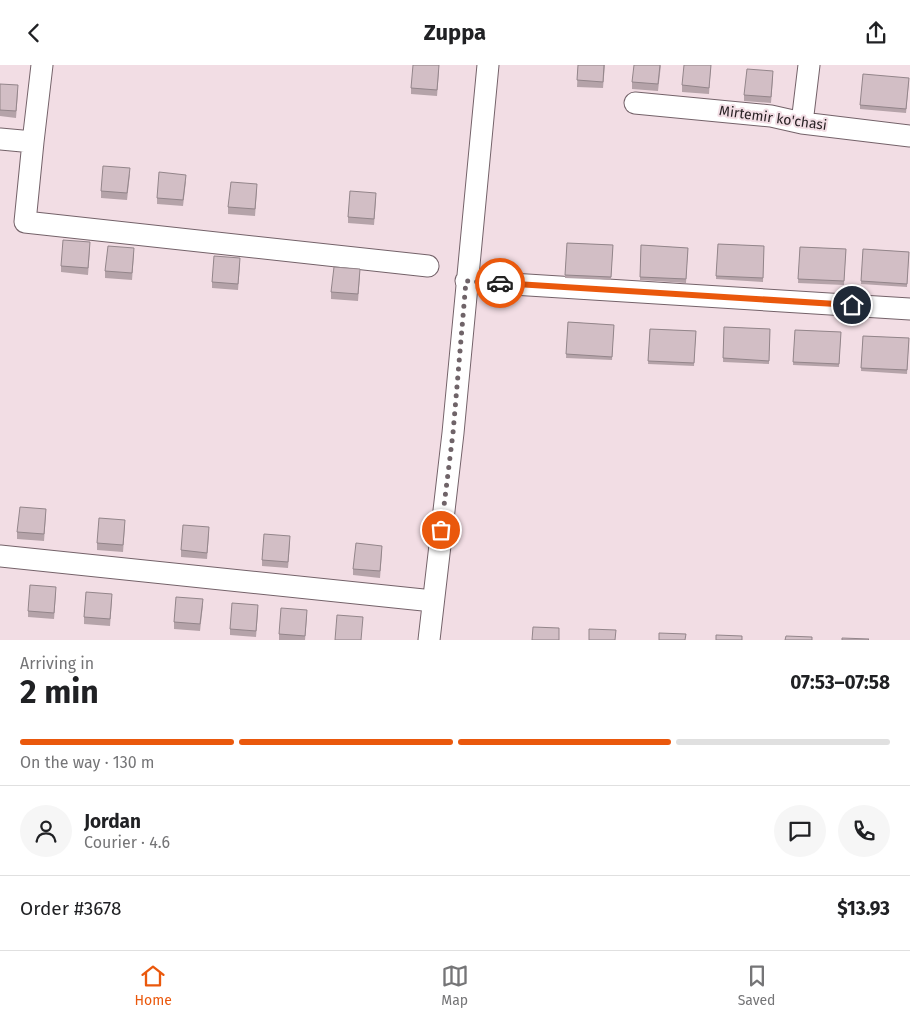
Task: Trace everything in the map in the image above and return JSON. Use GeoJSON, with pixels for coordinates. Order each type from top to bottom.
{"type":"FeatureCollection","features":[{"type":"Feature","properties":{"kind":"street"},"geometry":{"type":"LineString","coordinates":[[42,65],[25,222],[428,266]]}},
{"type":"Feature","properties":{"kind":"street"},"geometry":{"type":"LineString","coordinates":[[429,640],[453,433],[488,65]]}},
{"type":"Feature","properties":{"kind":"street"},"geometry":{"type":"LineString","coordinates":[[802,123],[809,65]]}},
{"type":"Feature","properties":{"kind":"street","name":"Mirtemir ko'chasi"},"geometry":{"type":"LineString","coordinates":[[635,103],[771,116],[802,123],[910,136]]}},
{"type":"Feature","properties":{"kind":"street"},"geometry":{"type":"LineString","coordinates":[[0,139],[33,142]]}},
{"type":"Feature","properties":{"kind":"street"},"geometry":{"type":"LineString","coordinates":[[466,281],[910,309]]}},
{"type":"Feature","properties":{"kind":"street"},"geometry":{"type":"LineString","coordinates":[[0,556],[433,601]]}},
{"type":"Feature","properties":{"kind":"building"},"geometry":{"type":"Polygon","coordinates":[[[413,65],[439,65],[437,90],[411,88],[413,65]]]}},
{"type":"Feature","properties":{"kind":"building"},"geometry":{"type":"Polygon","coordinates":[[[578,65],[604,65],[603,82],[577,80],[578,65]]]}},
{"type":"Feature","properties":{"kind":"building"},"geometry":{"type":"Polygon","coordinates":[[[634,65],[660,65],[658,84],[632,82],[634,65]]]}},
{"type":"Feature","properties":{"kind":"building"},"geometry":{"type":"Polygon","coordinates":[[[684,65],[711,65],[709,88],[682,85],[684,65]]]}},
{"type":"Feature","properties":{"kind":"building"},"geometry":{"type":"Polygon","coordinates":[[[747,69],[773,71],[771,97],[744,95],[747,69]]]}},
{"type":"Feature","properties":{"kind":"building"},"geometry":{"type":"Polygon","coordinates":[[[863,74],[909,78],[906,109],[860,105],[863,74]]]}},
{"type":"Feature","properties":{"kind":"building"},"geometry":{"type":"Polygon","coordinates":[[[0,84],[18,85],[16,111],[0,110],[0,84]]]}},
{"type":"Feature","properties":{"kind":"building"},"geometry":{"type":"Polygon","coordinates":[[[103,166],[130,168],[127,193],[101,191],[103,166]]]}},
{"type":"Feature","properties":{"kind":"building"},"geometry":{"type":"Polygon","coordinates":[[[159,172],[186,175],[183,200],[157,198],[159,172]]]}},
{"type":"Feature","properties":{"kind":"building"},"geometry":{"type":"Polygon","coordinates":[[[231,182],[257,184],[255,209],[228,207],[231,182]]]}},
{"type":"Feature","properties":{"kind":"building"},"geometry":{"type":"Polygon","coordinates":[[[350,191],[376,193],[374,219],[348,217],[350,191]]]}},
{"type":"Feature","properties":{"kind":"building"},"geometry":{"type":"Polygon","coordinates":[[[63,240],[90,242],[88,268],[61,266],[63,240]]]}},
{"type":"Feature","properties":{"kind":"building"},"geometry":{"type":"Polygon","coordinates":[[[567,243],[613,245],[611,277],[565,275],[567,243]]]}},
{"type":"Feature","properties":{"kind":"building"},"geometry":{"type":"Polygon","coordinates":[[[718,244],[764,246],[763,278],[716,276],[718,244]]]}},
{"type":"Feature","properties":{"kind":"building"},"geometry":{"type":"Polygon","coordinates":[[[641,245],[688,248],[686,279],[640,277],[641,245]]]}},
{"type":"Feature","properties":{"kind":"building"},"geometry":{"type":"Polygon","coordinates":[[[108,246],[134,248],[132,273],[105,271],[108,246]]]}},
{"type":"Feature","properties":{"kind":"building"},"geometry":{"type":"Polygon","coordinates":[[[800,247],[846,249],[844,281],[798,279],[800,247]]]}},
{"type":"Feature","properties":{"kind":"building"},"geometry":{"type":"Polygon","coordinates":[[[863,249],[909,252],[907,284],[861,281],[863,249]]]}},
{"type":"Feature","properties":{"kind":"building"},"geometry":{"type":"Polygon","coordinates":[[[214,256],[240,258],[238,284],[212,282],[214,256]]]}},
{"type":"Feature","properties":{"kind":"building"},"geometry":{"type":"Polygon","coordinates":[[[334,267],[360,269],[358,294],[331,292],[334,267]]]}},
{"type":"Feature","properties":{"kind":"building"},"geometry":{"type":"Polygon","coordinates":[[[568,322],[614,325],[612,357],[566,354],[568,322]]]}},
{"type":"Feature","properties":{"kind":"building"},"geometry":{"type":"Polygon","coordinates":[[[724,327],[770,329],[769,361],[723,358],[724,327]]]}},
{"type":"Feature","properties":{"kind":"building"},"geometry":{"type":"Polygon","coordinates":[[[650,329],[696,331],[694,363],[648,361],[650,329]]]}},
{"type":"Feature","properties":{"kind":"building"},"geometry":{"type":"Polygon","coordinates":[[[795,330],[841,332],[839,364],[793,362],[795,330]]]}},
{"type":"Feature","properties":{"kind":"building"},"geometry":{"type":"Polygon","coordinates":[[[863,336],[909,338],[907,370],[861,368],[863,336]]]}},
{"type":"Feature","properties":{"kind":"building"},"geometry":{"type":"Polygon","coordinates":[[[20,507],[46,509],[44,534],[17,532],[20,507]]]}},
{"type":"Feature","properties":{"kind":"building"},"geometry":{"type":"Polygon","coordinates":[[[99,518],[125,520],[123,545],[97,543],[99,518]]]}},
{"type":"Feature","properties":{"kind":"building"},"geometry":{"type":"Polygon","coordinates":[[[183,525],[209,527],[207,553],[181,550],[183,525]]]}},
{"type":"Feature","properties":{"kind":"building"},"geometry":{"type":"Polygon","coordinates":[[[264,534],[290,536],[288,562],[262,560],[264,534]]]}},
{"type":"Feature","properties":{"kind":"building"},"geometry":{"type":"Polygon","coordinates":[[[356,543],[382,546],[380,571],[353,569],[356,543]]]}},
{"type":"Feature","properties":{"kind":"building"},"geometry":{"type":"Polygon","coordinates":[[[30,585],[56,587],[54,613],[28,611],[30,585]]]}},
{"type":"Feature","properties":{"kind":"building"},"geometry":{"type":"Polygon","coordinates":[[[86,592],[112,594],[110,619],[84,617],[86,592]]]}},
{"type":"Feature","properties":{"kind":"building"},"geometry":{"type":"Polygon","coordinates":[[[176,597],[203,599],[200,624],[174,622],[176,597]]]}},
{"type":"Feature","properties":{"kind":"building"},"geometry":{"type":"Polygon","coordinates":[[[232,603],[258,605],[256,631],[230,629],[232,603]]]}},
{"type":"Feature","properties":{"kind":"building"},"geometry":{"type":"Polygon","coordinates":[[[281,608],[307,610],[305,636],[279,634],[281,608]]]}},
{"type":"Feature","properties":{"kind":"building"},"geometry":{"type":"Polygon","coordinates":[[[337,615],[363,617],[361,640],[335,640],[337,615]]]}},
{"type":"Feature","properties":{"kind":"building"},"geometry":{"type":"Polygon","coordinates":[[[533,627],[559,628],[559,640],[532,640],[533,627]]]}},
{"type":"Feature","properties":{"kind":"building"},"geometry":{"type":"Polygon","coordinates":[[[589,629],[616,630],[615,640],[589,640],[589,629]]]}},
{"type":"Feature","properties":{"kind":"building"},"geometry":{"type":"Polygon","coordinates":[[[659,633],[686,634],[685,640],[659,640],[659,633]]]}},
{"type":"Feature","properties":{"kind":"building"},"geometry":{"type":"Polygon","coordinates":[[[716,635],[742,636],[742,640],[716,640],[716,635]]]}},
{"type":"Feature","properties":{"kind":"building"},"geometry":{"type":"Polygon","coordinates":[[[786,636],[812,637],[812,640],[785,640],[786,636]]]}},
{"type":"Feature","properties":{"kind":"building"},"geometry":{"type":"Polygon","coordinates":[[[842,638],[869,639],[842,640],[842,638]]]}},
{"type":"Feature","properties":{"kind":"way so far"},"geometry":{"type":"LineString","coordinates":[[441,530],[453,433],[466,281],[500,283]]}},
{"type":"Feature","properties":{"kind":"route"},"geometry":{"type":"LineString","coordinates":[[500,283],[852,305]]}}]}
